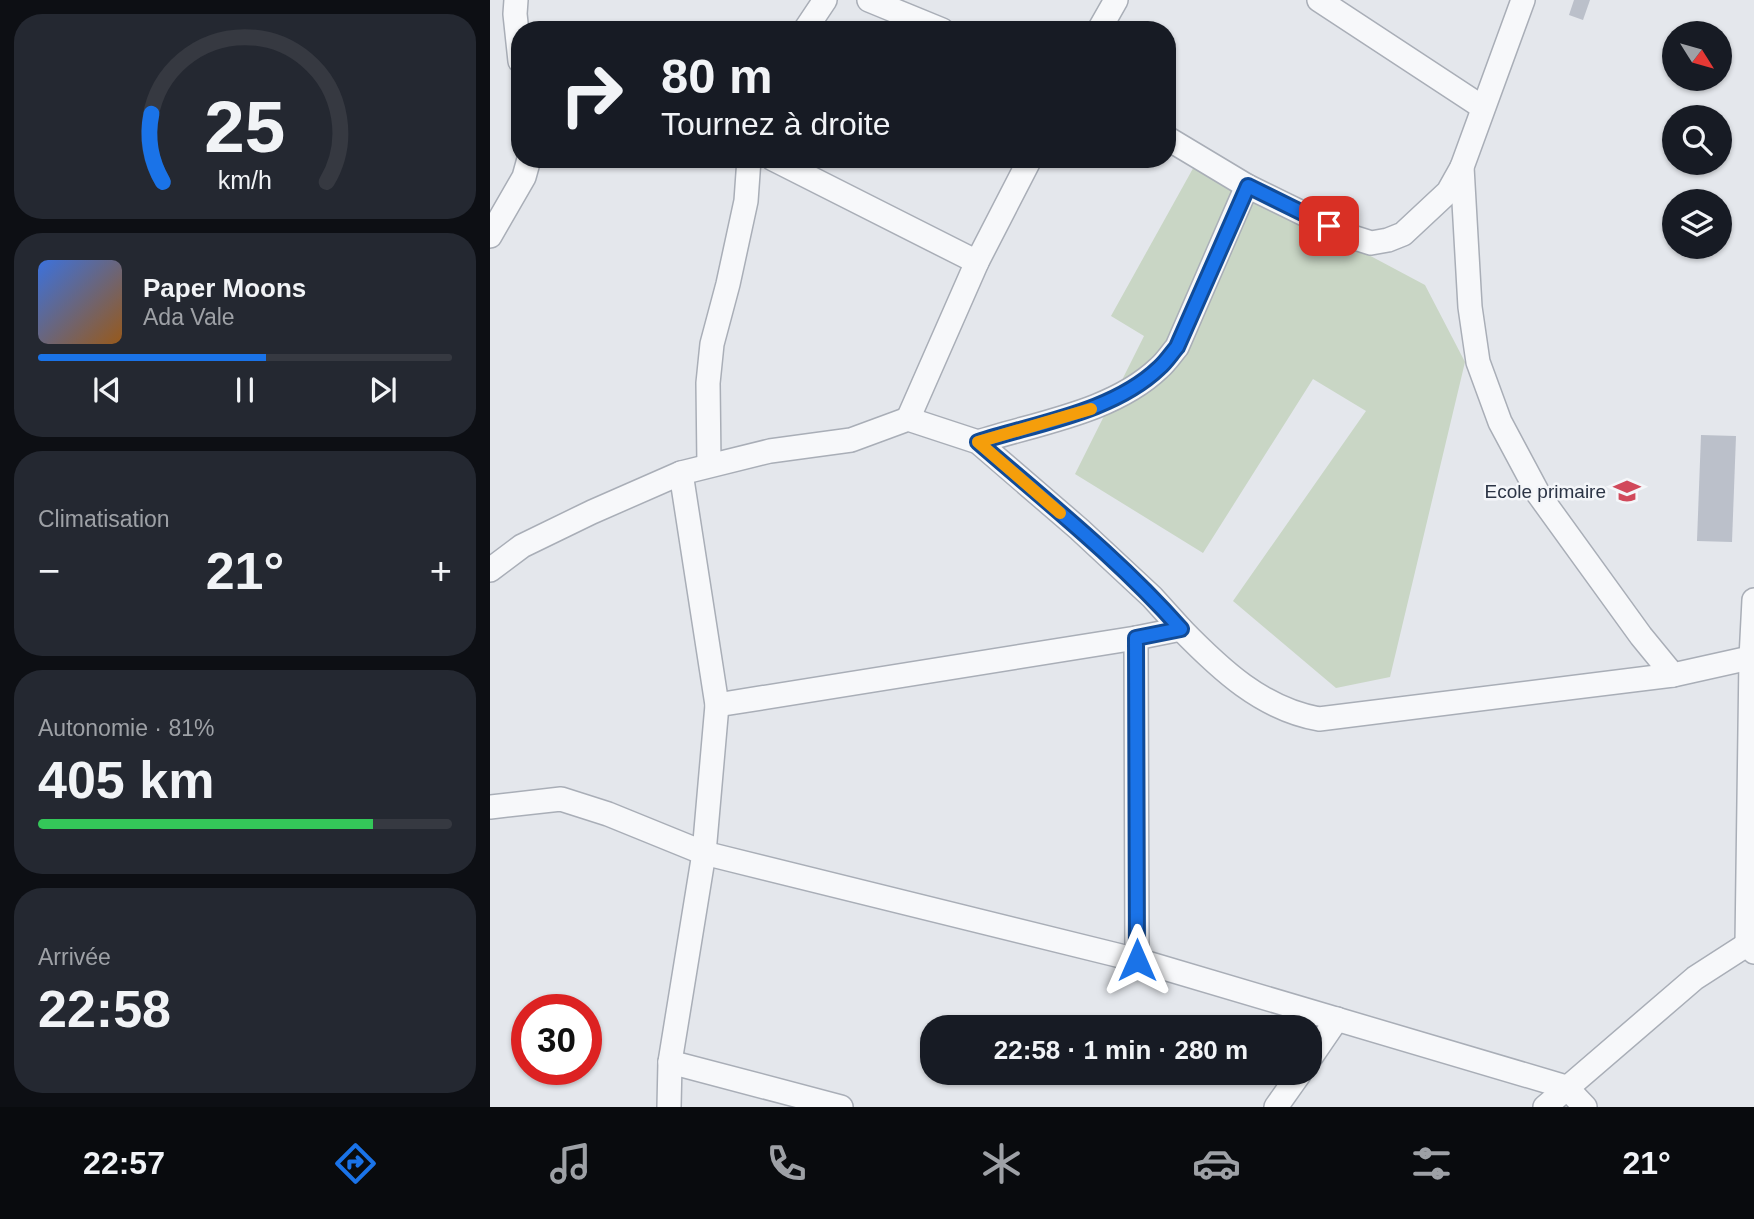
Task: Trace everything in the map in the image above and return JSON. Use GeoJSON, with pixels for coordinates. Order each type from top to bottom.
{"type":"FeatureCollection","features":[{"type":"Feature","properties":{"kind":"street"},"geometry":{"type":"LineString","coordinates":[[516,0],[516,21]]}},
{"type":"Feature","properties":{"kind":"street"},"geometry":{"type":"LineString","coordinates":[[811,21],[825,0]]}},
{"type":"Feature","properties":{"kind":"street"},"geometry":{"type":"LineString","coordinates":[[869,0],[920,21]]}},
{"type":"Feature","properties":{"kind":"street"},"geometry":{"type":"LineString","coordinates":[[1104,21],[1115,0]]}},
{"type":"Feature","properties":{"kind":"street"},"geometry":{"type":"LineString","coordinates":[[1320,0],[1482,107]]}},
{"type":"Feature","properties":{"kind":"street"},"geometry":{"type":"LineString","coordinates":[[1176,143],[1248,186],[1349,236],[1371,243],[1388,240],[1403,233],[1448,192],[1462,167],[1523,0]]}},
{"type":"Feature","properties":{"kind":"street"},"geometry":{"type":"LineString","coordinates":[[1462,167],[1470,307],[1478,362],[1500,422],[1539,495],[1641,636],[1673,675]]}},
{"type":"Feature","properties":{"kind":"street"},"geometry":{"type":"LineString","coordinates":[[490,236],[526,168]]}},
{"type":"Feature","properties":{"kind":"street"},"geometry":{"type":"LineString","coordinates":[[709,465],[708,383],[712,344],[746,201],[748,168]]}},
{"type":"Feature","properties":{"kind":"street"},"geometry":{"type":"LineString","coordinates":[[791,168],[976,262]]}},
{"type":"Feature","properties":{"kind":"street"},"geometry":{"type":"LineString","coordinates":[[908,419],[976,262],[1025,168]]}},
{"type":"Feature","properties":{"kind":"street"},"geometry":{"type":"LineString","coordinates":[[978,442],[1085,411],[1137,386],[1160,368],[1177,347],[1248,186]]}},
{"type":"Feature","properties":{"kind":"street"},"geometry":{"type":"LineString","coordinates":[[490,570],[522,546],[681,473],[770,451],[851,440],[908,419],[978,442],[1152,597],[1217,667],[1274,706],[1295,715],[1319,719],[1673,675],[1753,657]]}},
{"type":"Feature","properties":{"kind":"street"},"geometry":{"type":"LineString","coordinates":[[669,1107],[670,1062],[704,853],[717,705],[681,473]]}},
{"type":"Feature","properties":{"kind":"street"},"geometry":{"type":"LineString","coordinates":[[1545,1107],[1695,978],[1752,945],[1754,600]]}},
{"type":"Feature","properties":{"kind":"street"},"geometry":{"type":"LineString","coordinates":[[717,705],[1181,629]]}},
{"type":"Feature","properties":{"kind":"street"},"geometry":{"type":"LineString","coordinates":[[1136,638],[1137,960]]}},
{"type":"Feature","properties":{"kind":"street"},"geometry":{"type":"LineString","coordinates":[[490,807],[561,799],[608,814],[704,853],[1137,960],[1566,1087],[1585,1107]]}},
{"type":"Feature","properties":{"kind":"street"},"geometry":{"type":"LineString","coordinates":[[1322,1041],[1337,1019]]}},
{"type":"Feature","properties":{"kind":"street"},"geometry":{"type":"LineString","coordinates":[[670,1062],[841,1107]]}},
{"type":"Feature","properties":{"kind":"street"},"geometry":{"type":"LineString","coordinates":[[1276,1107],[1292,1085]]}},
{"type":"Feature","properties":{"kind":"green space"},"geometry":{"type":"Polygon","coordinates":[[[1196,163],[1425,285],[1465,362],[1390,677],[1336,688],[1233,601],[1366,411],[1313,379],[1203,553],[1075,474],[1144,336],[1111,316],[1196,163]]]}},
{"type":"Feature","properties":{"kind":"building"},"geometry":{"type":"Polygon","coordinates":[[[1574,0],[1590,0],[1583,20],[1569,15],[1574,0]]]}},
{"type":"Feature","properties":{"kind":"building"},"geometry":{"type":"Polygon","coordinates":[[[1701,435],[1736,436],[1732,542],[1697,541],[1701,435]]]}},
{"type":"Feature","properties":{"kind":"slow traffic"},"geometry":{"type":"LineString","coordinates":[[1060,513],[978,442],[1091,409]]}},
{"type":"Feature","properties":{"kind":"place","name":"Ecole primaire"},"geometry":{"type":"Point","coordinates":[1627,491]}},
{"type":"Feature","properties":{"kind":"route"},"geometry":{"type":"LineString","coordinates":[[1137,960],[1136,638],[1181,629],[1152,597],[978,442],[1085,411],[1137,386],[1160,368],[1177,347],[1248,186],[1329,226]]}}]}
